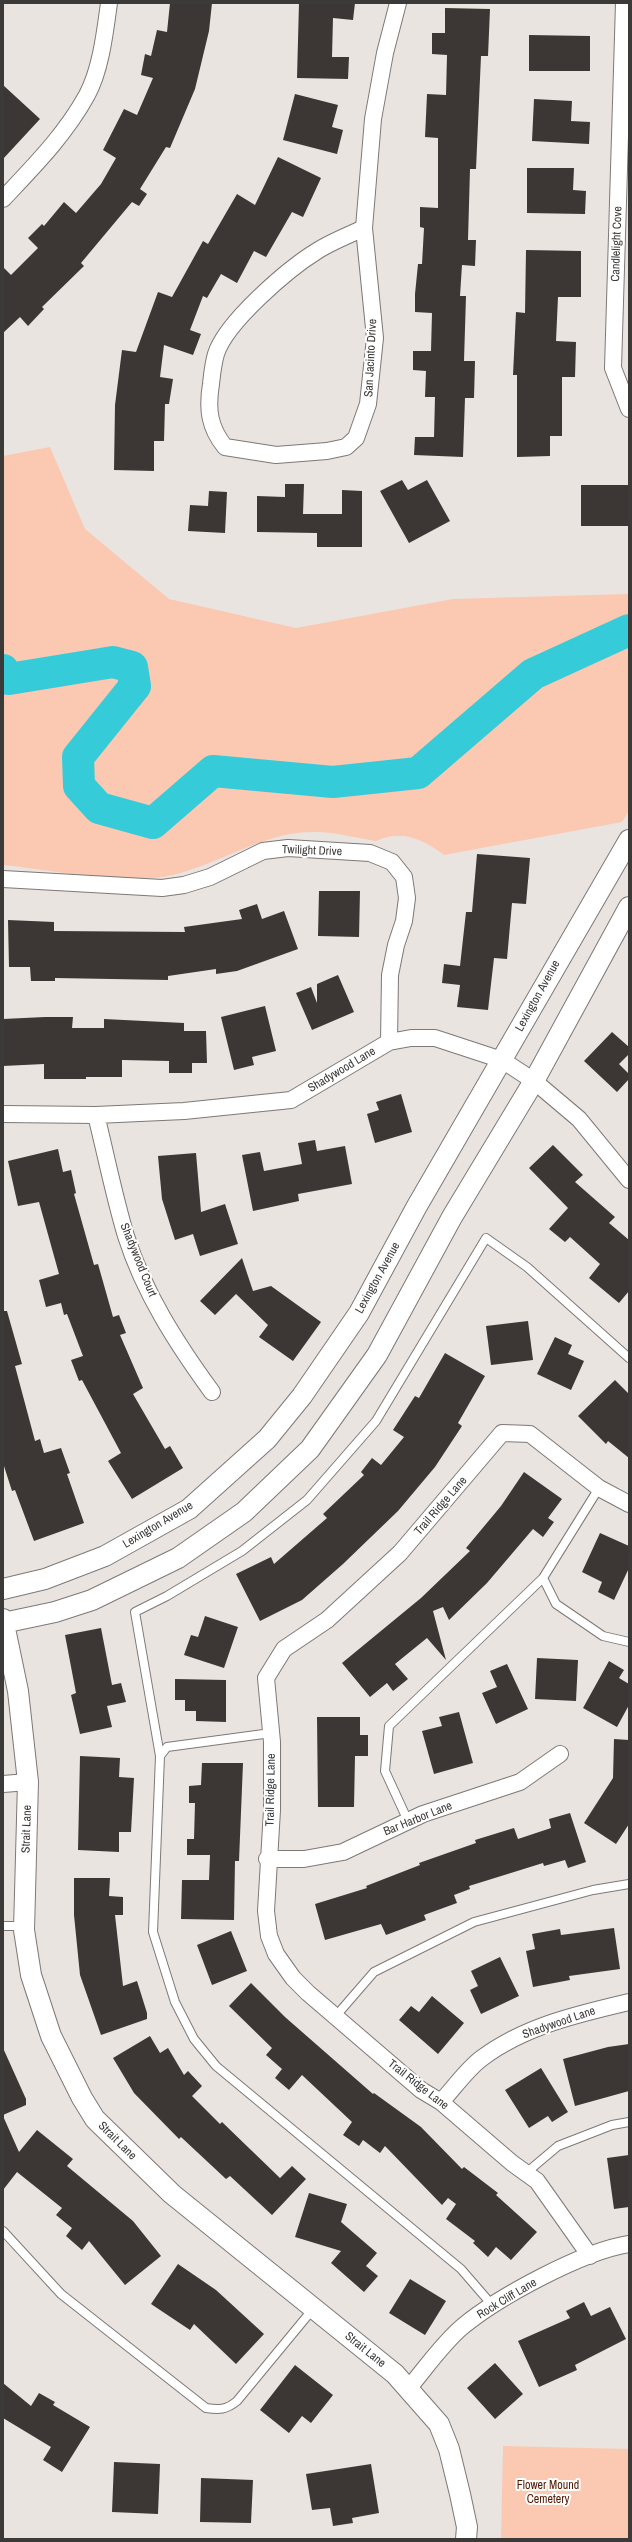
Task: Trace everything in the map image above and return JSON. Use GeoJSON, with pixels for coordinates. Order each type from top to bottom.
{"type":"FeatureCollection","features":[{"type":"Feature","properties":{"kind":"street"},"geometry":{"type":"LineString","coordinates":[[3,199],[59,139],[88,94],[104,43],[109,3]]}},
{"type":"Feature","properties":{"kind":"street","name":"San Jacinto Drive"},"geometry":{"type":"LineString","coordinates":[[364,228],[318,250],[284,275],[250,308],[226,335],[216,354],[208,406],[210,421],[217,438],[225,447],[276,455],[327,451],[346,447],[356,438],[368,404],[375,338],[364,228],[374,119],[385,53],[398,3]]}},
{"type":"Feature","properties":{"kind":"street","name":"Candlelight Cove"},"geometry":{"type":"LineString","coordinates":[[624,3],[613,368],[629,409]]}},
{"type":"Feature","properties":{"kind":"street","name":"Lexington Avenue"},"geometry":{"type":"LineString","coordinates":[[3,1589],[46,1579],[105,1556],[189,1509],[267,1439],[302,1396],[359,1313],[417,1206],[554,967],[629,840]]}},
{"type":"Feature","properties":{"kind":"street","name":"Twilight Drive"},"geometry":{"type":"LineString","coordinates":[[3,879],[162,888],[184,885],[210,877],[262,851],[288,848],[370,853],[392,862],[404,877],[407,898],[404,922],[396,945],[390,975],[389,1042]]}},
{"type":"Feature","properties":{"kind":"street"},"geometry":{"type":"LineString","coordinates":[[3,1622],[55,1612],[92,1600],[178,1558],[244,1512],[310,1449],[377,1355],[452,1217],[534,1081],[629,907]]}},
{"type":"Feature","properties":{"kind":"street","name":"Shadywood Lane"},"geometry":{"type":"LineString","coordinates":[[3,1114],[96,1115],[184,1111],[291,1100],[389,1042],[411,1038],[435,1038],[502,1060],[534,1081],[579,1119],[629,1180]]}},
{"type":"Feature","properties":{"kind":"street","name":"Shadywood Court"},"geometry":{"type":"LineString","coordinates":[[96,1115],[126,1236],[149,1292],[181,1349],[212,1392]]}},
{"type":"Feature","properties":{"kind":"street","name":"Trail Ridge Lane"},"geometry":{"type":"LineString","coordinates":[[590,2256],[537,2180],[526,2173],[440,2102],[421,2090],[335,2017],[293,1978],[276,1954],[269,1936],[266,1911],[267,1859],[272,1810],[271,1733],[266,1678],[284,1649],[326,1620],[400,1553],[502,1433],[530,1434],[599,1488],[629,1504]]}},
{"type":"Feature","properties":{"kind":"street","name":"Strait Lane"},"geometry":{"type":"LineString","coordinates":[[3,1622],[18,1692],[28,1782],[24,1926],[31,1975],[52,2036],[95,2119],[172,2194],[395,2374],[439,2424],[445,2436],[460,2494],[467,2527],[466,2539]]}},
{"type":"Feature","properties":{"kind":"street","name":"Bar Harbor Lane"},"geometry":{"type":"LineString","coordinates":[[267,1859],[304,1859],[343,1852],[408,1821],[520,1782],[560,1754]]}},
{"type":"Feature","properties":{"kind":"street"},"geometry":{"type":"LineString","coordinates":[[3,1784],[28,1782]]}},
{"type":"Feature","properties":{"kind":"street","name":"Shadywood Lane"},"geometry":{"type":"LineString","coordinates":[[440,2102],[481,2058],[524,2032],[582,2013],[629,2002]]}},
{"type":"Feature","properties":{"kind":"street","name":"Rock Cliff Lane"},"geometry":{"type":"LineString","coordinates":[[408,2389],[462,2328],[493,2306],[555,2270],[609,2247],[629,2244]]}},
{"type":"Feature","properties":{"kind":"lane"},"geometry":{"type":"LineString","coordinates":[[493,2306],[461,2269],[216,2066],[194,2039],[175,2002],[153,1932],[160,1756],[135,1612],[167,1596],[242,1551],[307,1500],[376,1421],[486,1238],[526,1267],[629,1358]]}},
{"type":"Feature","properties":{"kind":"lane"},"geometry":{"type":"LineString","coordinates":[[408,1821],[385,1770],[389,1726],[543,1578],[599,1488]]}},
{"type":"Feature","properties":{"kind":"lane"},"geometry":{"type":"LineString","coordinates":[[543,1578],[556,1604],[603,1636],[629,1642]]}},
{"type":"Feature","properties":{"kind":"lane"},"geometry":{"type":"LineString","coordinates":[[160,1756],[167,1747],[271,1733]]}},
{"type":"Feature","properties":{"kind":"lane"},"geometry":{"type":"LineString","coordinates":[[335,2017],[374,1972],[474,1922],[593,1890],[629,1884]]}},
{"type":"Feature","properties":{"kind":"lane"},"geometry":{"type":"LineString","coordinates":[[3,1926],[24,1926]]}},
{"type":"Feature","properties":{"kind":"lane"},"geometry":{"type":"LineString","coordinates":[[526,2173],[558,2146],[612,2125],[629,2122]]}},
{"type":"Feature","properties":{"kind":"lane"},"geometry":{"type":"LineString","coordinates":[[3,2231],[61,2294],[206,2408],[219,2410],[230,2407],[237,2401],[313,2309]]}},
{"type":"Feature","properties":{"kind":"green space"},"geometry":{"type":"Polygon","coordinates":[[[50,447],[85,529],[169,599],[296,628],[453,599],[629,594],[629,811],[622,822],[444,855],[420,840],[403,836],[394,836],[376,841],[323,832],[295,833],[255,844],[215,861],[174,875],[154,878],[135,879],[97,877],[3,865],[3,456],[50,447]]]}},
{"type":"Feature","properties":{"kind":"green space","name":"Flower Mound Cemetery"},"geometry":{"type":"Polygon","coordinates":[[[503,2446],[629,2449],[629,2539],[501,2539],[503,2446]]]}},
{"type":"Feature","properties":{"kind":"building"},"geometry":{"type":"Polygon","coordinates":[[[170,3],[212,3],[209,31],[195,89],[170,148],[166,147],[140,189],[147,194],[139,206],[132,202],[81,263],[84,266],[42,307],[44,309],[28,326],[20,317],[3,333],[3,267],[11,275],[38,248],[28,238],[42,224],[44,226],[64,202],[76,213],[101,184],[116,158],[103,150],[124,109],[137,115],[153,78],[141,75],[145,54],[151,56],[157,30],[167,32],[170,3]]]}},
{"type":"Feature","properties":{"kind":"building"},"geometry":{"type":"Polygon","coordinates":[[[299,3],[355,3],[353,20],[333,18],[332,57],[349,57],[348,79],[297,78],[299,3]]]}},
{"type":"Feature","properties":{"kind":"building"},"geometry":{"type":"Polygon","coordinates":[[[445,8],[490,9],[488,56],[481,56],[476,169],[470,169],[468,240],[476,240],[475,266],[462,265],[460,296],[466,296],[464,361],[475,361],[474,398],[465,398],[463,457],[414,455],[415,437],[434,437],[435,397],[425,397],[426,371],[413,370],[413,351],[431,351],[432,313],[415,312],[415,294],[418,264],[422,264],[424,228],[420,227],[420,207],[438,208],[438,138],[425,137],[427,94],[446,95],[447,55],[432,54],[432,33],[445,33],[445,8]]]}},
{"type":"Feature","properties":{"kind":"building"},"geometry":{"type":"Polygon","coordinates":[[[529,35],[590,36],[590,71],[529,71],[529,35]]]}},
{"type":"Feature","properties":{"kind":"building"},"geometry":{"type":"Polygon","coordinates":[[[3,85],[40,119],[3,159],[3,85]]]}},
{"type":"Feature","properties":{"kind":"building"},"geometry":{"type":"Polygon","coordinates":[[[295,94],[338,105],[332,127],[343,130],[337,154],[283,140],[295,94]]]}},
{"type":"Feature","properties":{"kind":"building"},"geometry":{"type":"Polygon","coordinates":[[[534,99],[572,101],[571,121],[590,122],[589,144],[532,141],[534,99]]]}},
{"type":"Feature","properties":{"kind":"building"},"geometry":{"type":"Polygon","coordinates":[[[278,157],[321,178],[303,217],[292,212],[266,257],[254,251],[237,283],[221,274],[207,298],[203,296],[190,330],[201,334],[193,355],[164,345],[160,377],[173,379],[169,404],[165,404],[164,441],[154,441],[154,471],[114,470],[115,405],[122,350],[136,352],[158,292],[172,297],[203,241],[208,244],[237,194],[255,205],[278,157]]]}},
{"type":"Feature","properties":{"kind":"building"},"geometry":{"type":"Polygon","coordinates":[[[527,168],[574,168],[573,190],[586,191],[585,214],[527,213],[527,168]]]}},
{"type":"Feature","properties":{"kind":"building"},"geometry":{"type":"Polygon","coordinates":[[[526,250],[581,251],[581,297],[558,297],[556,341],[576,342],[575,377],[562,377],[562,436],[550,436],[550,456],[517,457],[517,375],[513,375],[516,312],[525,313],[526,250]]]}},
{"type":"Feature","properties":{"kind":"building"},"geometry":{"type":"Polygon","coordinates":[[[402,480],[408,490],[427,480],[450,521],[409,543],[380,491],[402,480]]]}},
{"type":"Feature","properties":{"kind":"building"},"geometry":{"type":"Polygon","coordinates":[[[285,484],[304,484],[303,514],[342,514],[342,490],[362,491],[362,547],[317,547],[317,533],[257,532],[257,496],[285,497],[285,484]]]}},
{"type":"Feature","properties":{"kind":"building"},"geometry":{"type":"Polygon","coordinates":[[[581,485],[629,485],[629,526],[581,526],[581,485]]]}},
{"type":"Feature","properties":{"kind":"building"},"geometry":{"type":"Polygon","coordinates":[[[209,491],[227,492],[225,533],[188,531],[190,505],[208,506],[209,491]]]}},
{"type":"Feature","properties":{"kind":"building"},"geometry":{"type":"Polygon","coordinates":[[[477,854],[530,858],[526,904],[512,903],[507,959],[494,958],[488,1010],[457,1007],[460,985],[442,983],[444,964],[460,966],[466,912],[472,912],[477,854]]]}},
{"type":"Feature","properties":{"kind":"building"},"geometry":{"type":"Polygon","coordinates":[[[319,891],[360,891],[359,937],[318,936],[319,891]]]}},
{"type":"Feature","properties":{"kind":"building"},"geometry":{"type":"Polygon","coordinates":[[[257,904],[262,919],[284,911],[298,949],[237,971],[216,974],[216,969],[168,976],[168,980],[55,978],[55,981],[31,981],[30,967],[9,967],[8,920],[54,922],[54,931],[185,932],[184,927],[242,919],[239,910],[257,904]]]}},
{"type":"Feature","properties":{"kind":"building"},"geometry":{"type":"Polygon","coordinates":[[[338,975],[354,1012],[312,1030],[296,993],[311,987],[317,1003],[317,984],[338,975]]]}},
{"type":"Feature","properties":{"kind":"building"},"geometry":{"type":"Polygon","coordinates":[[[265,1006],[276,1051],[252,1057],[254,1065],[234,1070],[221,1017],[265,1006]]]}},
{"type":"Feature","properties":{"kind":"building"},"geometry":{"type":"Polygon","coordinates":[[[73,1017],[72,1028],[104,1028],[104,1019],[184,1023],[184,1031],[206,1031],[207,1063],[192,1063],[192,1073],[169,1073],[169,1061],[122,1060],[122,1077],[86,1077],[86,1079],[44,1079],[44,1064],[3,1066],[3,1019],[73,1017]]]}},
{"type":"Feature","properties":{"kind":"building"},"geometry":{"type":"Polygon","coordinates":[[[612,1032],[629,1047],[629,1054],[619,1064],[629,1074],[629,1079],[617,1092],[584,1061],[612,1032]]]}},
{"type":"Feature","properties":{"kind":"building"},"geometry":{"type":"Polygon","coordinates":[[[401,1094],[412,1132],[375,1143],[367,1114],[379,1110],[376,1102],[401,1094]]]}},
{"type":"Feature","properties":{"kind":"building"},"geometry":{"type":"Polygon","coordinates":[[[315,1140],[317,1151],[345,1146],[352,1184],[298,1194],[299,1201],[253,1211],[242,1155],[260,1152],[264,1171],[302,1164],[298,1143],[315,1140]]]}},
{"type":"Feature","properties":{"kind":"building"},"geometry":{"type":"Polygon","coordinates":[[[553,1145],[583,1175],[575,1182],[615,1217],[609,1223],[629,1240],[629,1291],[619,1303],[589,1278],[600,1264],[570,1237],[565,1242],[549,1229],[568,1208],[529,1168],[553,1145]]]}},
{"type":"Feature","properties":{"kind":"building"},"geometry":{"type":"Polygon","coordinates":[[[58,1149],[63,1172],[71,1170],[76,1193],[74,1194],[94,1265],[98,1264],[113,1317],[119,1315],[126,1333],[120,1335],[143,1388],[133,1394],[165,1449],[170,1446],[183,1468],[132,1499],[108,1461],[121,1453],[82,1380],[79,1381],[71,1360],[83,1356],[67,1314],[64,1315],[61,1303],[46,1307],[39,1280],[59,1274],[39,1202],[18,1206],[8,1161],[58,1149]]]}},
{"type":"Feature","properties":{"kind":"building"},"geometry":{"type":"Polygon","coordinates":[[[196,1153],[201,1212],[225,1204],[238,1244],[200,1256],[193,1234],[175,1240],[162,1199],[158,1156],[196,1153]]]}},
{"type":"Feature","properties":{"kind":"building"},"geometry":{"type":"Polygon","coordinates":[[[242,1258],[253,1291],[271,1286],[321,1322],[293,1361],[259,1337],[268,1325],[236,1294],[215,1315],[200,1301],[242,1258]]]}},
{"type":"Feature","properties":{"kind":"building"},"geometry":{"type":"Polygon","coordinates":[[[3,1311],[7,1311],[22,1364],[15,1366],[35,1441],[40,1439],[44,1453],[61,1448],[70,1473],[67,1474],[84,1523],[34,1541],[15,1490],[12,1491],[3,1463],[3,1311]]]}},
{"type":"Feature","properties":{"kind":"building"},"geometry":{"type":"Polygon","coordinates":[[[528,1321],[533,1360],[491,1365],[486,1326],[528,1321]]]}},
{"type":"Feature","properties":{"kind":"building"},"geometry":{"type":"Polygon","coordinates":[[[555,1337],[572,1345],[568,1354],[584,1361],[571,1390],[537,1374],[555,1337]]]}},
{"type":"Feature","properties":{"kind":"building"},"geometry":{"type":"Polygon","coordinates":[[[445,1353],[485,1376],[458,1423],[462,1426],[435,1467],[398,1511],[343,1564],[302,1600],[260,1621],[236,1574],[271,1557],[274,1564],[327,1518],[323,1514],[364,1475],[361,1472],[372,1458],[381,1465],[404,1437],[393,1430],[415,1396],[419,1398],[445,1353]]]}},
{"type":"Feature","properties":{"kind":"building"},"geometry":{"type":"Polygon","coordinates":[[[615,1380],[629,1394],[629,1458],[608,1441],[606,1444],[578,1416],[615,1380]]]}},
{"type":"Feature","properties":{"kind":"building"},"geometry":{"type":"Polygon","coordinates":[[[524,1472],[562,1499],[548,1518],[554,1522],[543,1537],[533,1529],[487,1583],[449,1620],[443,1607],[433,1611],[446,1660],[427,1638],[395,1664],[408,1679],[393,1691],[387,1683],[370,1697],[342,1663],[421,1598],[470,1551],[466,1548],[501,1506],[524,1472]]]}},
{"type":"Feature","properties":{"kind":"building"},"geometry":{"type":"Polygon","coordinates":[[[600,1533],[629,1546],[629,1568],[614,1600],[598,1592],[602,1582],[582,1572],[600,1533]]]}},
{"type":"Feature","properties":{"kind":"building"},"geometry":{"type":"Polygon","coordinates":[[[205,1616],[238,1627],[224,1668],[184,1655],[191,1635],[198,1637],[205,1616]]]}},
{"type":"Feature","properties":{"kind":"building"},"geometry":{"type":"Polygon","coordinates":[[[101,1628],[112,1685],[121,1683],[126,1702],[107,1706],[112,1727],[80,1734],[71,1695],[76,1693],[65,1635],[101,1628]]]}},
{"type":"Feature","properties":{"kind":"building"},"geometry":{"type":"Polygon","coordinates":[[[537,1658],[578,1660],[576,1701],[535,1699],[537,1658]]]}},
{"type":"Feature","properties":{"kind":"building"},"geometry":{"type":"Polygon","coordinates":[[[609,1661],[624,1670],[619,1678],[629,1684],[629,1705],[617,1727],[583,1708],[609,1661]]]}},
{"type":"Feature","properties":{"kind":"building"},"geometry":{"type":"Polygon","coordinates":[[[507,1664],[528,1709],[496,1724],[482,1693],[497,1687],[490,1671],[507,1664]]]}},
{"type":"Feature","properties":{"kind":"building"},"geometry":{"type":"Polygon","coordinates":[[[175,1679],[226,1680],[226,1722],[196,1721],[196,1711],[185,1711],[185,1700],[175,1700],[175,1679]]]}},
{"type":"Feature","properties":{"kind":"building"},"geometry":{"type":"Polygon","coordinates":[[[459,1712],[473,1763],[434,1774],[422,1731],[442,1726],[439,1717],[459,1712]]]}},
{"type":"Feature","properties":{"kind":"building"},"geometry":{"type":"Polygon","coordinates":[[[317,1717],[360,1717],[360,1735],[368,1735],[368,1756],[355,1756],[354,1807],[318,1807],[317,1717]]]}},
{"type":"Feature","properties":{"kind":"building"},"geometry":{"type":"Polygon","coordinates":[[[614,1739],[629,1740],[629,1824],[616,1844],[584,1823],[613,1778],[614,1739]]]}},
{"type":"Feature","properties":{"kind":"building"},"geometry":{"type":"Polygon","coordinates":[[[80,1756],[120,1758],[119,1777],[134,1778],[131,1832],[119,1832],[119,1852],[78,1850],[80,1756]]]}},
{"type":"Feature","properties":{"kind":"building"},"geometry":{"type":"Polygon","coordinates":[[[202,1763],[243,1763],[239,1861],[235,1861],[234,1920],[181,1919],[182,1880],[209,1880],[210,1855],[187,1855],[187,1839],[194,1839],[195,1803],[189,1803],[189,1786],[201,1785],[202,1763]]]}},
{"type":"Feature","properties":{"kind":"building"},"geometry":{"type":"Polygon","coordinates":[[[570,1813],[586,1862],[568,1868],[565,1860],[544,1866],[543,1863],[469,1886],[470,1889],[454,1895],[457,1903],[424,1915],[426,1920],[386,1935],[381,1924],[325,1940],[315,1904],[367,1888],[366,1886],[420,1865],[419,1863],[476,1843],[475,1840],[514,1828],[518,1839],[551,1828],[549,1819],[570,1813]]]}},
{"type":"Feature","properties":{"kind":"building"},"geometry":{"type":"Polygon","coordinates":[[[74,1878],[110,1878],[109,1896],[123,1897],[123,1915],[115,1915],[123,1986],[137,1981],[147,2013],[147,2019],[101,2035],[80,1975],[74,1915],[74,1878]]]}},
{"type":"Feature","properties":{"kind":"building"},"geometry":{"type":"Polygon","coordinates":[[[614,1928],[620,1969],[569,1976],[570,1980],[533,1987],[526,1951],[535,1949],[532,1934],[560,1929],[561,1935],[614,1928]]]}},
{"type":"Feature","properties":{"kind":"building"},"geometry":{"type":"Polygon","coordinates":[[[231,1931],[247,1971],[212,1985],[197,1945],[231,1931]]]}},
{"type":"Feature","properties":{"kind":"building"},"geometry":{"type":"Polygon","coordinates":[[[500,1957],[519,1996],[481,2014],[470,1990],[478,1986],[471,1971],[500,1957]]]}},
{"type":"Feature","properties":{"kind":"building"},"geometry":{"type":"Polygon","coordinates":[[[251,1983],[285,2017],[373,2094],[374,2093],[421,2127],[462,2169],[464,2167],[498,2193],[496,2195],[537,2232],[511,2260],[496,2247],[488,2257],[473,2243],[475,2241],[446,2219],[456,2204],[448,2198],[442,2205],[385,2146],[380,2153],[363,2140],[359,2146],[343,2135],[352,2122],[302,2075],[289,2090],[275,2078],[282,2069],[266,2055],[272,2048],[229,2006],[251,1983]]]}},
{"type":"Feature","properties":{"kind":"building"},"geometry":{"type":"Polygon","coordinates":[[[432,1996],[464,2023],[438,2054],[399,2020],[411,2006],[419,2012],[432,1996]]]}},
{"type":"Feature","properties":{"kind":"building"},"geometry":{"type":"Polygon","coordinates":[[[150,2036],[160,2053],[168,2048],[184,2075],[188,2071],[202,2086],[192,2096],[220,2124],[222,2122],[280,2178],[292,2166],[306,2179],[272,2215],[230,2176],[226,2179],[181,2137],[179,2139],[134,2093],[113,2058],[150,2036]]]}},
{"type":"Feature","properties":{"kind":"building"},"geometry":{"type":"Polygon","coordinates":[[[629,2044],[629,2091],[575,2106],[563,2059],[608,2047],[629,2044]]]}},
{"type":"Feature","properties":{"kind":"building"},"geometry":{"type":"Polygon","coordinates":[[[3,2048],[26,2099],[26,2105],[3,2115],[3,2048]]]}},
{"type":"Feature","properties":{"kind":"building"},"geometry":{"type":"Polygon","coordinates":[[[541,2068],[568,2112],[552,2122],[548,2116],[529,2128],[505,2090],[541,2068]]]}},
{"type":"Feature","properties":{"kind":"building"},"geometry":{"type":"Polygon","coordinates":[[[3,2116],[19,2152],[37,2130],[73,2159],[67,2166],[133,2221],[161,2256],[125,2285],[89,2241],[82,2250],[66,2236],[72,2228],[56,2215],[62,2208],[17,2172],[3,2190],[3,2116]]]}},
{"type":"Feature","properties":{"kind":"building"},"geometry":{"type":"Polygon","coordinates":[[[629,2155],[629,2207],[614,2209],[607,2158],[629,2155]]]}},
{"type":"Feature","properties":{"kind":"building"},"geometry":{"type":"Polygon","coordinates":[[[309,2193],[347,2204],[341,2222],[377,2253],[366,2266],[378,2276],[364,2292],[331,2263],[341,2251],[295,2237],[309,2193]]]}},
{"type":"Feature","properties":{"kind":"building"},"geometry":{"type":"Polygon","coordinates":[[[178,2264],[216,2290],[264,2334],[236,2364],[194,2324],[190,2330],[151,2304],[178,2264]]]}},
{"type":"Feature","properties":{"kind":"building"},"geometry":{"type":"Polygon","coordinates":[[[410,2279],[446,2301],[425,2335],[389,2313],[410,2279]]]}},
{"type":"Feature","properties":{"kind":"building"},"geometry":{"type":"Polygon","coordinates":[[[584,2302],[591,2316],[610,2307],[626,2339],[575,2365],[577,2370],[539,2387],[518,2341],[570,2318],[566,2311],[584,2302]]]}},
{"type":"Feature","properties":{"kind":"building"},"geometry":{"type":"Polygon","coordinates":[[[495,2363],[523,2394],[495,2419],[467,2388],[495,2363]]]}},
{"type":"Feature","properties":{"kind":"building"},"geometry":{"type":"Polygon","coordinates":[[[295,2365],[333,2395],[311,2423],[302,2416],[289,2433],[260,2410],[295,2365]]]}},
{"type":"Feature","properties":{"kind":"building"},"geometry":{"type":"Polygon","coordinates":[[[3,2383],[31,2406],[39,2393],[55,2402],[53,2405],[90,2427],[62,2472],[43,2460],[51,2447],[3,2418],[3,2383]]]}},
{"type":"Feature","properties":{"kind":"building"},"geometry":{"type":"Polygon","coordinates":[[[114,2462],[160,2464],[158,2514],[112,2512],[114,2462]]]}},
{"type":"Feature","properties":{"kind":"building"},"geometry":{"type":"Polygon","coordinates":[[[371,2464],[379,2513],[352,2518],[353,2523],[333,2526],[330,2508],[312,2510],[306,2474],[371,2464]]]}},
{"type":"Feature","properties":{"kind":"building"},"geometry":{"type":"Polygon","coordinates":[[[201,2478],[253,2480],[251,2523],[200,2522],[201,2478]]]}},
{"type":"Feature","properties":{"kind":"waterway"},"geometry":{"type":"LineString","coordinates":[[3,670],[9,679],[113,662],[132,667],[135,686],[78,757],[79,786],[99,808],[153,823],[213,771],[333,782],[418,773],[533,674],[629,630]]}}]}
